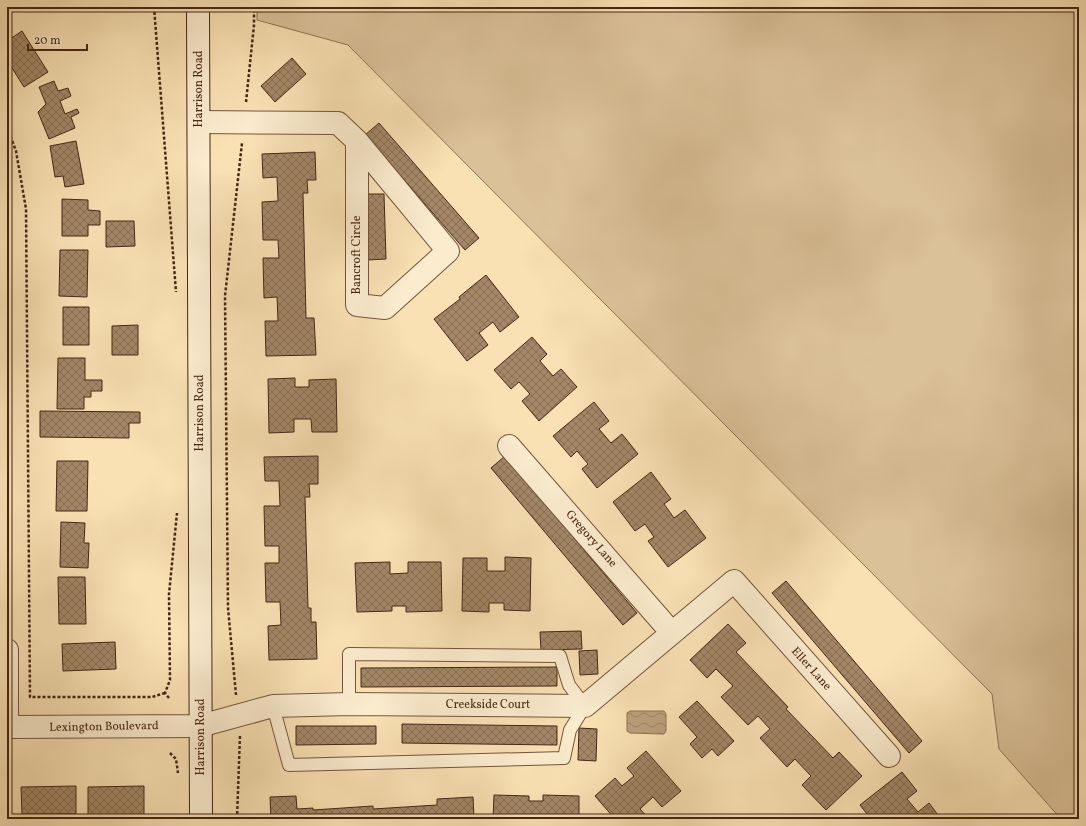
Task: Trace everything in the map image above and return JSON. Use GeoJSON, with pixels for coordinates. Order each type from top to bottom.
{"type":"FeatureCollection","features":[{"type":"Feature","properties":{"kind":"street","name":"Harrison Road"},"geometry":{"type":"LineString","coordinates":[[198,7],[201,819]]}},
{"type":"Feature","properties":{"kind":"street","name":"Bancroft Circle"},"geometry":{"type":"LineString","coordinates":[[199,122],[338,123],[357,141],[448,251],[385,308],[357,305],[357,141]]}},
{"type":"Feature","properties":{"kind":"street","name":"Gregory Lane"},"geometry":{"type":"LineString","coordinates":[[509,446],[672,633]]}},
{"type":"Feature","properties":{"kind":"street","name":"Eller Lane"},"geometry":{"type":"LineString","coordinates":[[672,633],[734,581],[889,756]]}},
{"type":"Feature","properties":{"kind":"street"},"geometry":{"type":"LineString","coordinates":[[585,706],[672,633]]}},
{"type":"Feature","properties":{"kind":"street"},"geometry":{"type":"LineString","coordinates":[[7,650],[7,727]]}},
{"type":"Feature","properties":{"kind":"street","name":"Creekside Court"},"geometry":{"type":"LineString","coordinates":[[200,726],[273,706],[349,704],[585,706]]}},
{"type":"Feature","properties":{"kind":"street","name":"Lexington Boulevard"},"geometry":{"type":"LineString","coordinates":[[7,727],[200,726]]}},
{"type":"Feature","properties":{"kind":"lane"},"geometry":{"type":"LineString","coordinates":[[273,706],[288,765],[564,758],[570,730],[585,706],[569,685],[560,656],[349,654],[349,704]]}},
{"type":"Feature","properties":{"kind":"path"},"geometry":{"type":"LineString","coordinates":[[154,7],[177,297]]}},
{"type":"Feature","properties":{"kind":"path"},"geometry":{"type":"LineString","coordinates":[[237,819],[240,737],[228,608],[225,296],[254,25],[254,7]]}},
{"type":"Feature","properties":{"kind":"path"},"geometry":{"type":"LineString","coordinates":[[7,127],[16,151],[26,210],[30,697],[152,697],[165,693]]}},
{"type":"Feature","properties":{"kind":"path"},"geometry":{"type":"LineString","coordinates":[[165,693],[170,680],[169,594],[178,512]]}},
{"type":"Feature","properties":{"kind":"path"},"geometry":{"type":"LineString","coordinates":[[165,693],[169,698]]}},
{"type":"Feature","properties":{"kind":"shaded area"},"geometry":{"type":"Polygon","coordinates":[[[257,7],[1079,7],[1079,819],[1061,819],[999,749],[992,694],[348,45],[257,20],[257,7]]]}},
{"type":"Feature","properties":{"kind":"water"},"geometry":{"type":"Polygon","coordinates":[[[630,711],[664,711],[666,714],[666,731],[664,734],[630,733],[627,731],[627,713],[630,711]]]}},
{"type":"Feature","properties":{"kind":"building"},"geometry":{"type":"Polygon","coordinates":[[[22,31],[48,72],[24,87],[7,60],[7,41],[22,31]]]}},
{"type":"Feature","properties":{"kind":"building"},"geometry":{"type":"Polygon","coordinates":[[[292,58],[306,74],[275,102],[261,86],[292,58]]]}},
{"type":"Feature","properties":{"kind":"building"},"geometry":{"type":"Polygon","coordinates":[[[54,81],[58,91],[68,88],[71,96],[60,101],[65,114],[77,109],[79,113],[71,117],[75,128],[49,139],[38,112],[46,104],[39,87],[54,81]]]}},
{"type":"Feature","properties":{"kind":"building"},"geometry":{"type":"Polygon","coordinates":[[[379,123],[479,238],[465,250],[365,135],[379,123]]]}},
{"type":"Feature","properties":{"kind":"building"},"geometry":{"type":"Polygon","coordinates":[[[76,141],[84,184],[65,187],[63,176],[55,177],[50,146],[76,141]]]}},
{"type":"Feature","properties":{"kind":"building"},"geometry":{"type":"Polygon","coordinates":[[[315,152],[316,180],[307,180],[308,193],[303,193],[306,318],[314,318],[316,355],[266,356],[265,321],[278,321],[277,297],[264,298],[263,258],[279,258],[278,240],[263,240],[262,202],[278,201],[277,177],[263,178],[262,154],[315,152]]]}},
{"type":"Feature","properties":{"kind":"building"},"geometry":{"type":"Polygon","coordinates":[[[365,194],[384,194],[386,259],[367,260],[365,194]]]}},
{"type":"Feature","properties":{"kind":"building"},"geometry":{"type":"Polygon","coordinates":[[[62,199],[88,200],[88,210],[100,211],[100,225],[88,225],[88,236],[62,236],[62,199]]]}},
{"type":"Feature","properties":{"kind":"building"},"geometry":{"type":"Polygon","coordinates":[[[106,221],[134,221],[135,246],[106,247],[106,221]]]}},
{"type":"Feature","properties":{"kind":"building"},"geometry":{"type":"Polygon","coordinates":[[[60,250],[88,250],[87,297],[59,296],[60,250]]]}},
{"type":"Feature","properties":{"kind":"building"},"geometry":{"type":"Polygon","coordinates":[[[486,275],[519,317],[500,332],[493,322],[479,333],[488,345],[467,361],[434,319],[460,299],[459,297],[486,275]]]}},
{"type":"Feature","properties":{"kind":"building"},"geometry":{"type":"Polygon","coordinates":[[[63,307],[89,307],[89,345],[63,345],[63,307]]]}},
{"type":"Feature","properties":{"kind":"building"},"geometry":{"type":"Polygon","coordinates":[[[138,325],[138,355],[112,355],[112,326],[138,325]]]}},
{"type":"Feature","properties":{"kind":"building"},"geometry":{"type":"Polygon","coordinates":[[[532,337],[547,354],[540,361],[553,376],[561,369],[577,387],[539,421],[522,401],[530,394],[519,382],[511,389],[494,370],[532,337]]]}},
{"type":"Feature","properties":{"kind":"building"},"geometry":{"type":"Polygon","coordinates":[[[58,358],[85,358],[85,380],[102,380],[102,391],[91,391],[91,397],[84,397],[84,409],[57,409],[58,358]]]}},
{"type":"Feature","properties":{"kind":"building"},"geometry":{"type":"Polygon","coordinates":[[[295,378],[295,387],[309,387],[309,380],[336,379],[337,432],[312,432],[311,419],[294,419],[294,432],[269,433],[268,379],[295,378]]]}},
{"type":"Feature","properties":{"kind":"building"},"geometry":{"type":"Polygon","coordinates":[[[594,402],[609,421],[599,429],[611,443],[622,434],[638,454],[597,488],[582,469],[588,464],[577,451],[571,457],[553,436],[594,402]]]}},
{"type":"Feature","properties":{"kind":"building"},"geometry":{"type":"Polygon","coordinates":[[[40,411],[140,412],[140,423],[129,423],[129,438],[40,437],[40,411]]]}},
{"type":"Feature","properties":{"kind":"building"},"geometry":{"type":"Polygon","coordinates":[[[318,456],[318,484],[309,484],[310,497],[305,497],[308,608],[311,608],[311,622],[316,622],[317,659],[269,660],[268,626],[281,625],[280,602],[266,602],[265,563],[279,563],[279,546],[265,546],[264,506],[280,506],[279,481],[265,481],[264,457],[318,456]]]}},
{"type":"Feature","properties":{"kind":"building"},"geometry":{"type":"Polygon","coordinates":[[[505,456],[637,613],[623,625],[491,468],[505,456]]]}},
{"type":"Feature","properties":{"kind":"building"},"geometry":{"type":"Polygon","coordinates":[[[57,461],[88,461],[87,511],[56,511],[57,461]]]}},
{"type":"Feature","properties":{"kind":"building"},"geometry":{"type":"Polygon","coordinates":[[[651,472],[671,499],[664,504],[674,518],[685,510],[706,538],[668,567],[648,541],[654,537],[645,524],[635,531],[613,502],[651,472]]]}},
{"type":"Feature","properties":{"kind":"building"},"geometry":{"type":"Polygon","coordinates":[[[61,522],[85,523],[84,543],[89,543],[88,568],[60,567],[61,522]]]}},
{"type":"Feature","properties":{"kind":"building"},"geometry":{"type":"Polygon","coordinates":[[[505,557],[531,558],[530,611],[504,610],[504,603],[489,603],[489,612],[462,611],[463,558],[487,558],[487,571],[505,571],[505,557]]]}},
{"type":"Feature","properties":{"kind":"building"},"geometry":{"type":"Polygon","coordinates":[[[390,562],[390,574],[408,573],[408,562],[441,562],[442,611],[406,612],[406,606],[392,606],[392,611],[357,612],[355,563],[390,562]]]}},
{"type":"Feature","properties":{"kind":"building"},"geometry":{"type":"Polygon","coordinates":[[[58,577],[85,577],[86,624],[59,624],[58,577]]]}},
{"type":"Feature","properties":{"kind":"building"},"geometry":{"type":"Polygon","coordinates":[[[786,581],[922,741],[909,753],[772,593],[786,581]]]}},
{"type":"Feature","properties":{"kind":"building"},"geometry":{"type":"Polygon","coordinates":[[[728,624],[746,643],[736,652],[788,707],[786,709],[833,758],[839,752],[862,776],[826,810],[802,785],[811,776],[795,759],[787,767],[760,738],[770,729],[758,716],[748,725],[721,697],[733,686],[716,669],[707,678],[690,660],[728,624]]]}},
{"type":"Feature","properties":{"kind":"building"},"geometry":{"type":"Polygon","coordinates":[[[581,631],[582,649],[541,650],[540,632],[581,631]]]}},
{"type":"Feature","properties":{"kind":"building"},"geometry":{"type":"Polygon","coordinates":[[[115,642],[116,669],[63,671],[62,644],[115,642]]]}},
{"type":"Feature","properties":{"kind":"building"},"geometry":{"type":"Polygon","coordinates":[[[597,650],[598,674],[580,675],[579,651],[597,650]]]}},
{"type":"Feature","properties":{"kind":"building"},"geometry":{"type":"Polygon","coordinates":[[[557,667],[557,686],[361,687],[361,668],[557,667]]]}},
{"type":"Feature","properties":{"kind":"building"},"geometry":{"type":"Polygon","coordinates":[[[697,701],[734,741],[718,756],[712,749],[702,758],[690,744],[697,737],[679,717],[697,701]]]}},
{"type":"Feature","properties":{"kind":"building"},"geometry":{"type":"Polygon","coordinates":[[[402,724],[557,726],[557,745],[402,743],[402,724]]]}},
{"type":"Feature","properties":{"kind":"building"},"geometry":{"type":"Polygon","coordinates":[[[296,726],[376,726],[376,744],[296,745],[296,726]]]}},
{"type":"Feature","properties":{"kind":"building"},"geometry":{"type":"Polygon","coordinates":[[[579,728],[597,729],[596,761],[578,760],[579,728]]]}},
{"type":"Feature","properties":{"kind":"building"},"geometry":{"type":"Polygon","coordinates":[[[646,751],[681,791],[662,807],[653,797],[640,809],[649,819],[615,819],[595,796],[615,778],[622,786],[634,776],[627,768],[646,751]]]}},
{"type":"Feature","properties":{"kind":"building"},"geometry":{"type":"Polygon","coordinates":[[[902,772],[917,791],[907,799],[918,812],[929,803],[941,819],[871,819],[860,805],[902,772]]]}},
{"type":"Feature","properties":{"kind":"building"},"geometry":{"type":"Polygon","coordinates":[[[76,786],[76,814],[22,814],[21,787],[76,786]]]}},
{"type":"Feature","properties":{"kind":"building"},"geometry":{"type":"Polygon","coordinates":[[[144,786],[144,815],[88,816],[88,787],[144,786]]]}},
{"type":"Feature","properties":{"kind":"building"},"geometry":{"type":"Polygon","coordinates":[[[494,795],[529,796],[529,801],[543,801],[543,795],[579,796],[579,819],[493,819],[494,795]]]}},
{"type":"Feature","properties":{"kind":"building"},"geometry":{"type":"Polygon","coordinates":[[[296,796],[297,809],[313,808],[313,810],[373,806],[373,809],[437,805],[437,799],[473,797],[474,819],[271,819],[270,797],[296,796]]]}}]}
